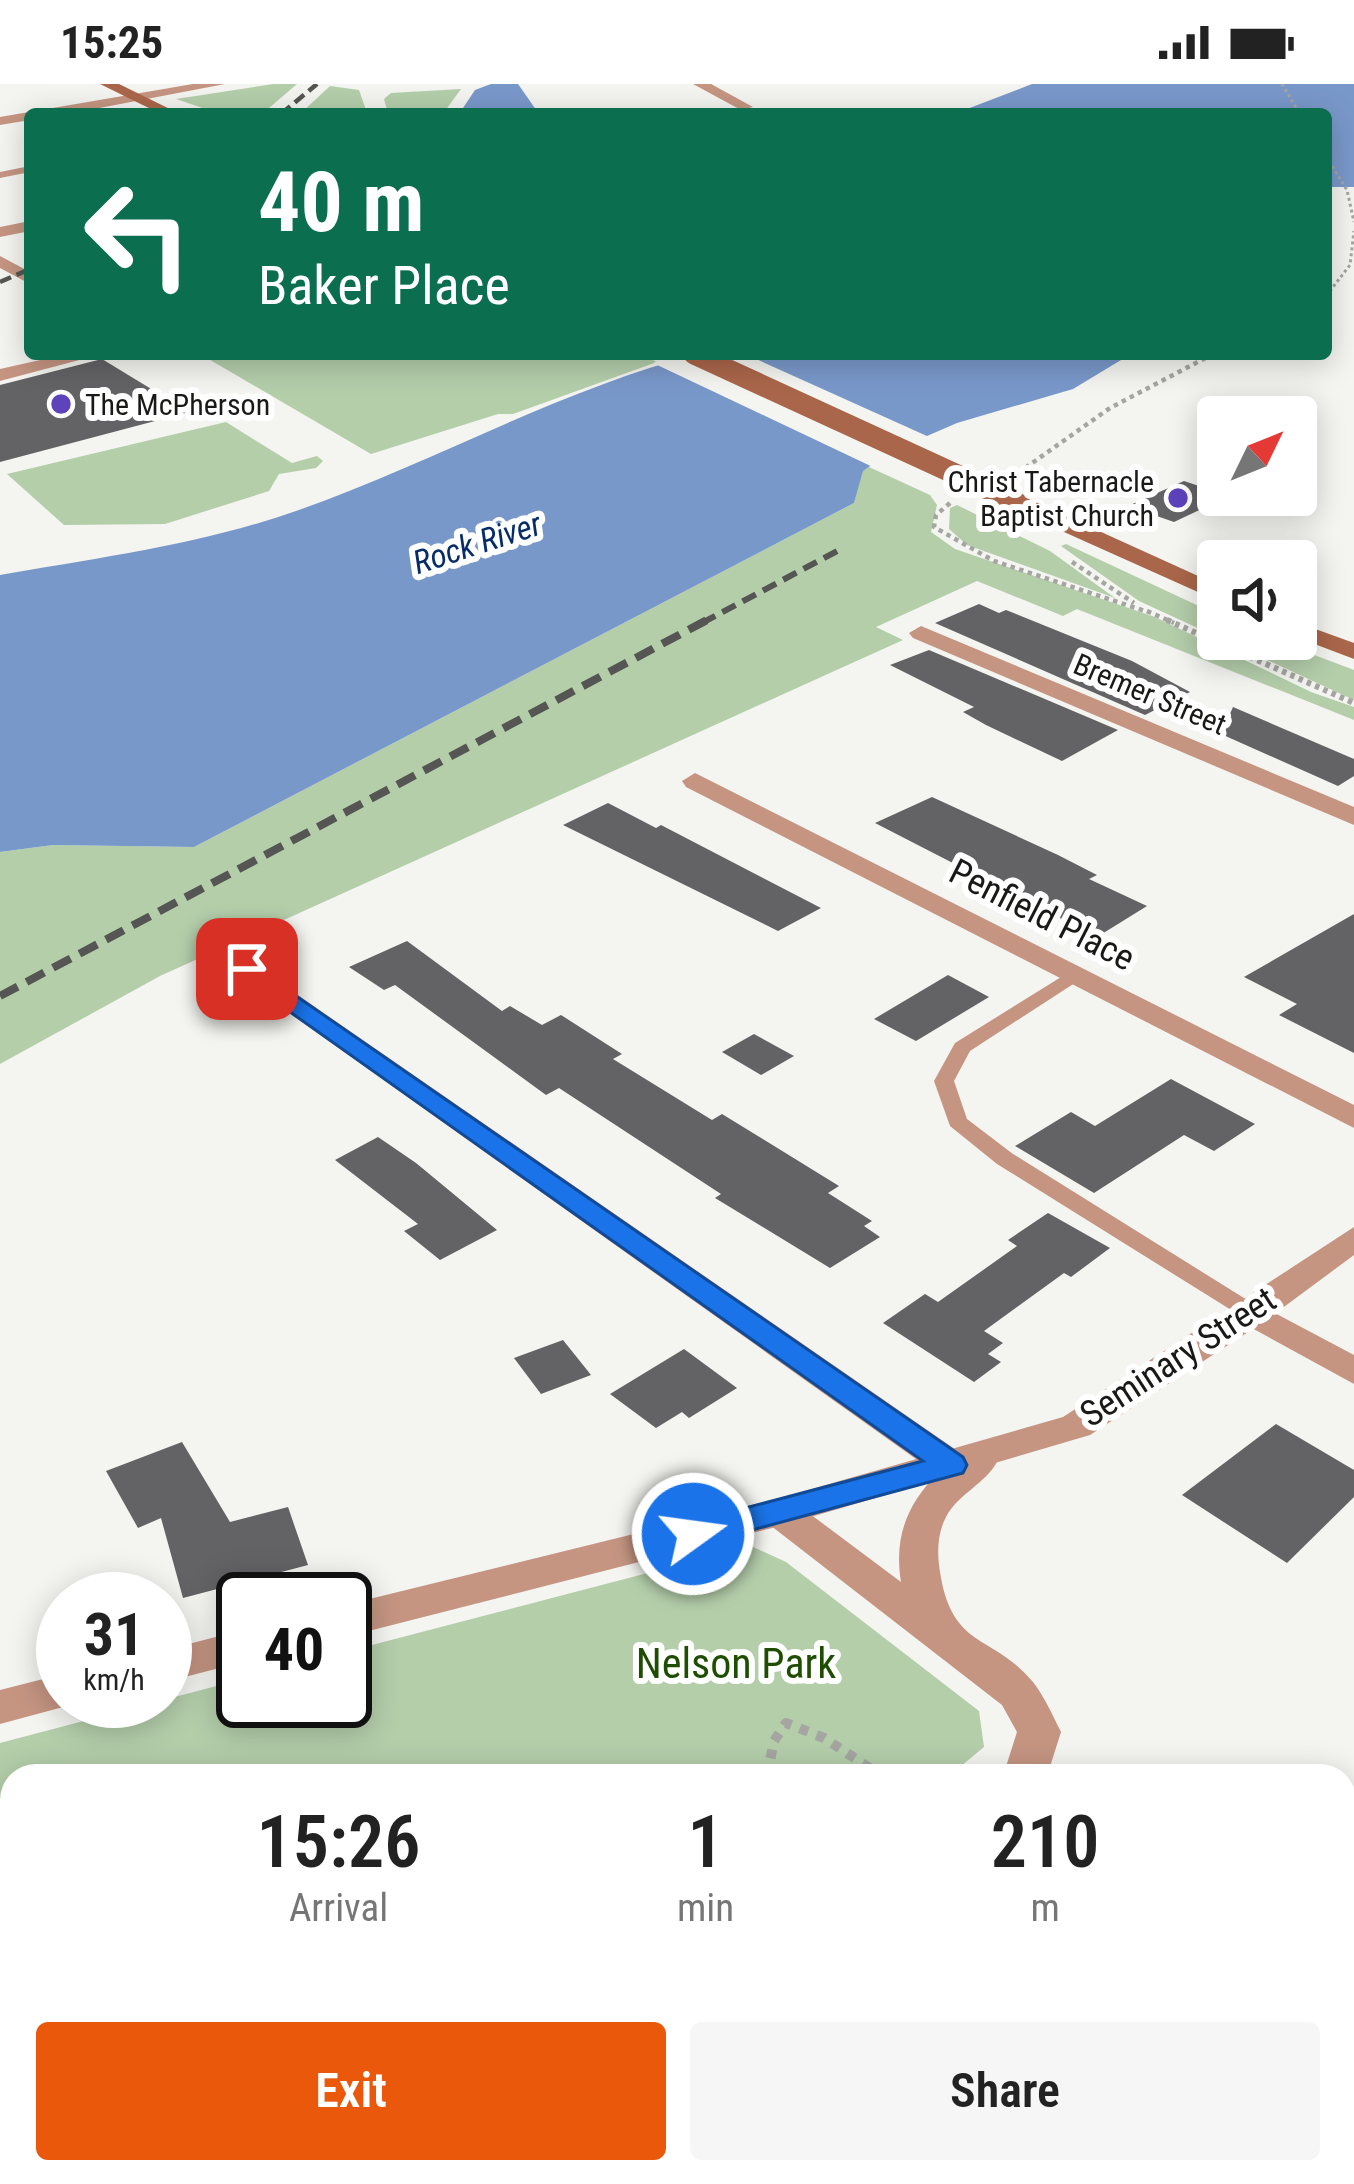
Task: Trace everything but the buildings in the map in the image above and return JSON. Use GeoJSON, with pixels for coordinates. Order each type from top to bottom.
{"type":"FeatureCollection","features":[{"type":"Feature","properties":{"kind":"main road"},"geometry":{"type":"LineString","coordinates":[[106,84],[160,108]]}},
{"type":"Feature","properties":{"kind":"main road"},"geometry":{"type":"LineString","coordinates":[[707,360],[1197,584]]}},
{"type":"Feature","properties":{"kind":"main road"},"geometry":{"type":"LineString","coordinates":[[1317,637],[1354,652]]}},
{"type":"Feature","properties":{"kind":"street"},"geometry":{"type":"LineString","coordinates":[[78,108],[218,84]]}},
{"type":"Feature","properties":{"kind":"street"},"geometry":{"type":"LineString","coordinates":[[700,84],[746,107]]}},
{"type":"Feature","properties":{"kind":"street"},"geometry":{"type":"LineString","coordinates":[[0,376],[67,360]]}},
{"type":"Feature","properties":{"kind":"street","name":"Bremer Street"},"geometry":{"type":"LineString","coordinates":[[921,633],[1354,817]]}},
{"type":"Feature","properties":{"kind":"street","name":"Penfield Place"},"geometry":{"type":"LineString","coordinates":[[695,781],[1354,1118]]}},
{"type":"Feature","properties":{"kind":"street"},"geometry":{"type":"LineString","coordinates":[[247,969],[951,1465]]}},
{"type":"Feature","properties":{"kind":"street","name":"Seminary Street"},"geometry":{"type":"LineString","coordinates":[[372,1614],[780,1512],[1076,1426],[1252,1313],[1354,1238]]}},
{"type":"Feature","properties":{"kind":"street"},"geometry":{"type":"LineString","coordinates":[[1252,1313],[1354,1371]]}},
{"type":"Feature","properties":{"kind":"street","name":"Seminary Street"},"geometry":{"type":"LineString","coordinates":[[934,1631],[920,1582],[917,1544],[926,1506],[991,1453]]}},
{"type":"Feature","properties":{"kind":"street"},"geometry":{"type":"LineString","coordinates":[[780,1512],[1017,1693],[1039,1732],[1029,1764]]}},
{"type":"Feature","properties":{"kind":"street"},"geometry":{"type":"LineString","coordinates":[[0,1707],[36,1698]]}},
{"type":"Feature","properties":{"kind":"lane"},"geometry":{"type":"LineString","coordinates":[[1074,975],[962,1047],[944,1081],[957,1122],[1005,1159],[1252,1313]]}},
{"type":"Feature","properties":{"kind":"path"},"geometry":{"type":"LineString","coordinates":[[1332,166],[1347,190],[1354,222]]}},
{"type":"Feature","properties":{"kind":"path"},"geometry":{"type":"LineString","coordinates":[[1332,289],[1351,265],[1354,231]]}},
{"type":"Feature","properties":{"kind":"path"},"geometry":{"type":"LineString","coordinates":[[1344,276],[1354,276]]}},
{"type":"Feature","properties":{"kind":"path"},"geometry":{"type":"LineString","coordinates":[[1062,555],[1148,612],[1354,703]]}},
{"type":"Feature","properties":{"kind":"path"},"geometry":{"type":"LineString","coordinates":[[769,1764],[774,1741],[786,1723],[824,1738],[864,1764]]}},
{"type":"Feature","properties":{"kind":"green space"},"geometry":{"type":"Polygon","coordinates":[[[297,84],[269,108],[202,108],[176,99],[297,84]]]}},
{"type":"Feature","properties":{"kind":"green space"},"geometry":{"type":"Polygon","coordinates":[[[330,86],[359,90],[365,108],[306,108],[330,86]]]}},
{"type":"Feature","properties":{"kind":"green space"},"geometry":{"type":"Polygon","coordinates":[[[461,89],[447,108],[386,108],[384,99],[391,93],[461,89]]]}},
{"type":"Feature","properties":{"kind":"green space"},"geometry":{"type":"Polygon","coordinates":[[[210,360],[657,362],[513,414],[498,414],[371,454],[210,360]]]}},
{"type":"Feature","properties":{"kind":"green space"},"geometry":{"type":"Polygon","coordinates":[[[226,422],[292,463],[317,456],[323,461],[316,468],[279,474],[269,491],[165,524],[64,525],[7,474],[226,422]]]}},
{"type":"Feature","properties":{"kind":"green space"},"geometry":{"type":"Polygon","coordinates":[[[869,467],[930,495],[937,505],[931,532],[955,549],[1155,617],[1197,637],[1197,657],[1077,609],[1063,616],[977,581],[876,627],[903,640],[160,976],[0,1064],[0,852],[53,845],[194,847],[854,503],[862,471],[869,467]]]}},
{"type":"Feature","properties":{"kind":"green space"},"geometry":{"type":"Polygon","coordinates":[[[957,505],[1050,551],[1115,598],[967,545],[949,529],[950,508],[957,505]]]}},
{"type":"Feature","properties":{"kind":"green space"},"geometry":{"type":"Polygon","coordinates":[[[1066,544],[1197,605],[1197,627],[1139,601],[1061,546],[1066,544]]]}},
{"type":"Feature","properties":{"kind":"green space"},"geometry":{"type":"Polygon","coordinates":[[[1317,656],[1354,670],[1354,700],[1267,660],[1317,660],[1317,656]]]}},
{"type":"Feature","properties":{"kind":"green space"},"geometry":{"type":"Polygon","coordinates":[[[1204,660],[1244,660],[1354,707],[1354,720],[1204,660]]]}},
{"type":"Feature","properties":{"kind":"green space","name":"Nelson Park"},"geometry":{"type":"Polygon","coordinates":[[[751,1546],[786,1562],[979,1711],[984,1747],[963,1764],[0,1764],[0,1743],[57,1728],[192,1728],[192,1692],[216,1686],[216,1728],[372,1728],[372,1645],[751,1546]]]}},
{"type":"Feature","properties":{"kind":"water"},"geometry":{"type":"Polygon","coordinates":[[[491,84],[518,84],[535,108],[463,108],[475,90],[491,84]]]}},
{"type":"Feature","properties":{"kind":"water"},"geometry":{"type":"Polygon","coordinates":[[[1032,84],[1354,84],[1354,187],[1332,187],[1332,108],[970,108],[1032,84]]]}},
{"type":"Feature","properties":{"kind":"water","name":"Rock River"},"geometry":{"type":"Polygon","coordinates":[[[677,360],[1121,360],[1073,389],[957,423],[890,452],[863,471],[854,503],[194,847],[53,845],[0,852],[0,575],[150,549],[260,523],[677,360]]]}},
{"type":"Feature","properties":{"kind":"pier"},"geometry":{"type":"Polygon","coordinates":[[[758,360],[938,441],[877,469],[653,363],[758,360]]]}},
{"type":"Feature","properties":{"kind":"railway"},"geometry":{"type":"LineString","coordinates":[[288,108],[317,84]]}},
{"type":"Feature","properties":{"kind":"railway"},"geometry":{"type":"LineString","coordinates":[[0,282],[24,272]]}},
{"type":"Feature","properties":{"kind":"railway"},"geometry":{"type":"LineString","coordinates":[[702,623],[841,549]]}},
{"type":"Feature","properties":{"kind":"railway"},"geometry":{"type":"LineString","coordinates":[[0,996],[707,620]]}},
{"type":"Feature","properties":{"kind":"place","name":"The McPherson"},"geometry":{"type":"Point","coordinates":[61,404]}},
{"type":"Feature","properties":{"kind":"place","name":"Christ Tabernacle Baptist Church"},"geometry":{"type":"Point","coordinates":[1178,498]}},
{"type":"Feature","properties":{"kind":"route"},"geometry":{"type":"LineString","coordinates":[[247,969],[951,1465],[693,1534]]}}]}
